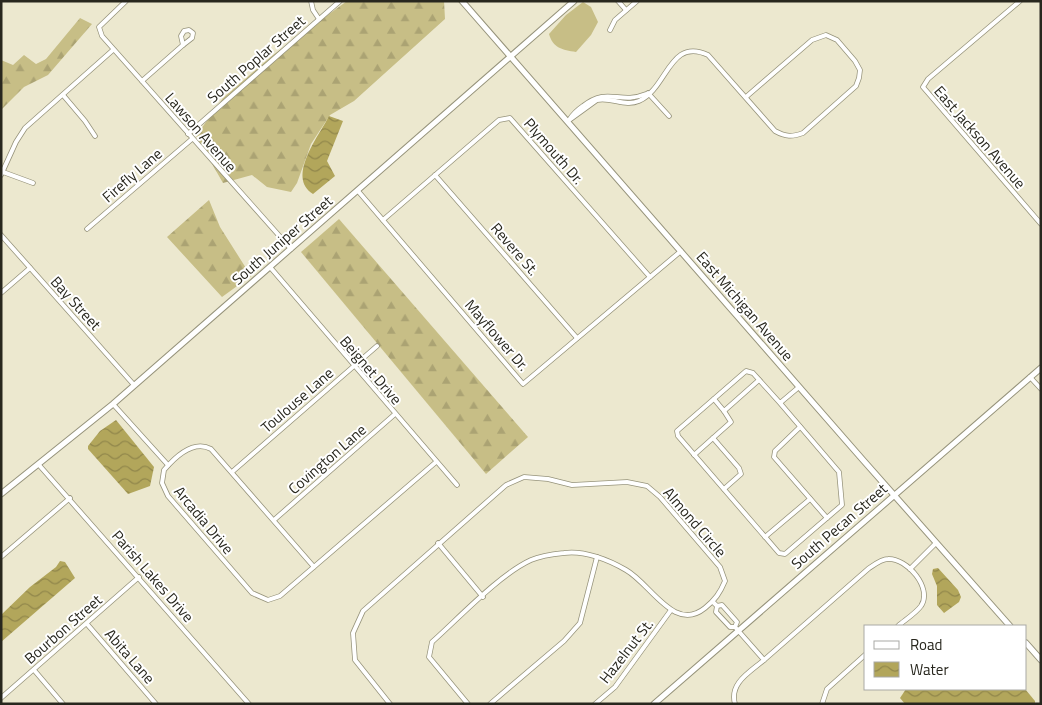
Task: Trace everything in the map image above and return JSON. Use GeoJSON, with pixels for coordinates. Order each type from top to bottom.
{"type":"FeatureCollection","features":[{"type":"Feature","properties":{"kind":"street","name":"Lawson Avenue"},"geometry":{"type":"LineString","coordinates":[[126,1],[99,27],[102,36],[291,249]]}},
{"type":"Feature","properties":{"kind":"street"},"geometry":{"type":"LineString","coordinates":[[311,1],[319,19]]}},
{"type":"Feature","properties":{"kind":"street","name":"South Poplar Street"},"geometry":{"type":"LineString","coordinates":[[188,134],[340,1]]}},
{"type":"Feature","properties":{"kind":"street","name":"East Michigan Avenue"},"geometry":{"type":"LineString","coordinates":[[462,1],[512,56],[894,496],[1009,625]]}},
{"type":"Feature","properties":{"kind":"street","name":"South Juniper Street"},"geometry":{"type":"LineString","coordinates":[[1,494],[134,386],[574,1]]}},
{"type":"Feature","properties":{"kind":"street"},"geometry":{"type":"LineString","coordinates":[[618,1],[626,10]]}},
{"type":"Feature","properties":{"kind":"street"},"geometry":{"type":"LineString","coordinates":[[610,30],[615,20],[636,1]]}},
{"type":"Feature","properties":{"kind":"street","name":"East Jackson Avenue"},"geometry":{"type":"LineString","coordinates":[[1020,1],[928,79],[923,87],[1041,224]]}},
{"type":"Feature","properties":{"kind":"street"},"geometry":{"type":"LineString","coordinates":[[568,121],[598,100],[630,103],[642,100],[662,79],[673,60],[680,54],[699,51],[708,55],[776,131],[788,137],[795,136],[803,134],[856,86],[860,70],[855,61],[837,40],[826,35],[812,40],[746,96]]}},
{"type":"Feature","properties":{"kind":"street"},"geometry":{"type":"LineString","coordinates":[[142,81],[183,45]]}},
{"type":"Feature","properties":{"kind":"street"},"geometry":{"type":"LineString","coordinates":[[33,183],[2,173],[21,132],[113,50]]}},
{"type":"Feature","properties":{"kind":"street"},"geometry":{"type":"LineString","coordinates":[[648,93],[669,116]]}},
{"type":"Feature","properties":{"kind":"street"},"geometry":{"type":"LineString","coordinates":[[63,95],[95,136]]}},
{"type":"Feature","properties":{"kind":"street","name":"Plymouth Dr."},"geometry":{"type":"LineString","coordinates":[[383,220],[499,120],[510,118],[650,277]]}},
{"type":"Feature","properties":{"kind":"street","name":"Firefly Lane"},"geometry":{"type":"LineString","coordinates":[[87,229],[192,138]]}},
{"type":"Feature","properties":{"kind":"street","name":"Revere St."},"geometry":{"type":"LineString","coordinates":[[435,175],[577,338]]}},
{"type":"Feature","properties":{"kind":"street","name":"Mayflower Dr."},"geometry":{"type":"LineString","coordinates":[[358,191],[523,384],[681,251]]}},
{"type":"Feature","properties":{"kind":"street","name":"Bay Street"},"geometry":{"type":"LineString","coordinates":[[1,235],[134,386]]}},
{"type":"Feature","properties":{"kind":"street","name":"Beignet Drive"},"geometry":{"type":"LineString","coordinates":[[270,267],[457,486]]}},
{"type":"Feature","properties":{"kind":"street"},"geometry":{"type":"LineString","coordinates":[[1,293],[30,268]]}},
{"type":"Feature","properties":{"kind":"street","name":"Toulouse Lane"},"geometry":{"type":"LineString","coordinates":[[232,472],[377,346]]}},
{"type":"Feature","properties":{"kind":"street","name":"South Pecan Street"},"geometry":{"type":"LineString","coordinates":[[654,704],[737,628],[894,496],[1041,368]]}},
{"type":"Feature","properties":{"kind":"street"},"geometry":{"type":"LineString","coordinates":[[746,371],[752,373],[839,472],[842,505],[785,554],[779,553],[678,436],[677,431],[714,399],[746,371]]}},
{"type":"Feature","properties":{"kind":"street"},"geometry":{"type":"LineString","coordinates":[[1030,377],[1041,389]]}},
{"type":"Feature","properties":{"kind":"street"},"geometry":{"type":"LineString","coordinates":[[724,410],[759,380]]}},
{"type":"Feature","properties":{"kind":"street"},"geometry":{"type":"LineString","coordinates":[[780,403],[799,387]]}},
{"type":"Feature","properties":{"kind":"street"},"geometry":{"type":"LineString","coordinates":[[694,455],[731,422],[730,417],[714,399]]}},
{"type":"Feature","properties":{"kind":"street"},"geometry":{"type":"LineString","coordinates":[[113,404],[168,465],[185,451],[201,446],[215,452],[314,567]]}},
{"type":"Feature","properties":{"kind":"street","name":"Covington Lane"},"geometry":{"type":"LineString","coordinates":[[274,520],[395,414]]}},
{"type":"Feature","properties":{"kind":"street"},"geometry":{"type":"LineString","coordinates":[[800,427],[775,451],[774,457],[827,518]]}},
{"type":"Feature","properties":{"kind":"street"},"geometry":{"type":"LineString","coordinates":[[713,438],[739,468],[741,474],[724,489]]}},
{"type":"Feature","properties":{"kind":"street","name":"Arcadia Drive"},"geometry":{"type":"LineString","coordinates":[[168,465],[164,470],[162,483],[168,496],[257,597],[268,600],[280,596],[436,462]]}},
{"type":"Feature","properties":{"kind":"street","name":"Parish Lakes Drive"},"geometry":{"type":"LineString","coordinates":[[39,465],[70,498],[249,704]]}},
{"type":"Feature","properties":{"kind":"street","name":"Almond Circle"},"geometry":{"type":"LineString","coordinates":[[390,704],[355,660],[353,633],[363,610],[506,485],[524,477],[548,479],[572,485],[627,482],[647,486],[660,497],[720,567],[725,581],[720,593],[713,602],[699,613],[688,616],[670,610]]}},
{"type":"Feature","properties":{"kind":"street"},"geometry":{"type":"LineString","coordinates":[[1,557],[70,498]]}},
{"type":"Feature","properties":{"kind":"street"},"geometry":{"type":"LineString","coordinates":[[765,537],[810,499]]}},
{"type":"Feature","properties":{"kind":"street"},"geometry":{"type":"LineString","coordinates":[[438,543],[483,597]]}},
{"type":"Feature","properties":{"kind":"street"},"geometry":{"type":"LineString","coordinates":[[910,569],[936,543]]}},
{"type":"Feature","properties":{"kind":"street"},"geometry":{"type":"LineString","coordinates":[[468,704],[429,657],[432,642],[502,579],[532,560],[567,552],[597,557],[627,570],[670,610]]}},
{"type":"Feature","properties":{"kind":"street"},"geometry":{"type":"LineString","coordinates":[[490,704],[564,641],[580,623],[597,557]]}},
{"type":"Feature","properties":{"kind":"street"},"geometry":{"type":"LineString","coordinates":[[735,704],[732,695],[734,688],[878,562],[886,559],[896,559],[910,569],[922,588],[924,598],[921,606],[899,625]]}},
{"type":"Feature","properties":{"kind":"street","name":"Bourbon Street"},"geometry":{"type":"LineString","coordinates":[[1,698],[139,577]]}},
{"type":"Feature","properties":{"kind":"street"},"geometry":{"type":"LineString","coordinates":[[713,602],[717,606],[722,605],[737,622],[737,628],[764,660]]}},
{"type":"Feature","properties":{"kind":"street"},"geometry":{"type":"LineString","coordinates":[[717,606],[716,612],[730,627],[737,628]]}},
{"type":"Feature","properties":{"kind":"street","name":"Hazelnut St."},"geometry":{"type":"LineString","coordinates":[[595,704],[615,687],[670,610]]}},
{"type":"Feature","properties":{"kind":"street","name":"Abita Lane"},"geometry":{"type":"LineString","coordinates":[[87,624],[156,704]]}},
{"type":"Feature","properties":{"kind":"street"},"geometry":{"type":"LineString","coordinates":[[1027,645],[1041,660]]}},
{"type":"Feature","properties":{"kind":"street"},"geometry":{"type":"LineString","coordinates":[[822,704],[822,696],[826,689],[864,656]]}},
{"type":"Feature","properties":{"kind":"street"},"geometry":{"type":"LineString","coordinates":[[34,670],[63,704]]}},
{"type":"Feature","properties":{"kind":"green space"},"geometry":{"type":"Polygon","coordinates":[[[347,1],[444,1],[445,19],[354,101],[330,115],[311,144],[297,183],[291,192],[267,187],[252,175],[223,183],[196,136],[223,98],[273,55],[347,1]]]}},
{"type":"Feature","properties":{"kind":"green space"},"geometry":{"type":"Polygon","coordinates":[[[583,2],[591,7],[598,22],[591,35],[576,52],[559,47],[553,42],[549,34],[566,15],[583,2]]]}},
{"type":"Feature","properties":{"kind":"green space"},"geometry":{"type":"Polygon","coordinates":[[[80,18],[92,24],[48,75],[24,87],[1,110],[1,60],[13,65],[24,55],[36,64],[46,59],[80,18]]]}},
{"type":"Feature","properties":{"kind":"green space"},"geometry":{"type":"Polygon","coordinates":[[[209,200],[220,227],[251,276],[222,297],[167,237],[209,200]]]}},
{"type":"Feature","properties":{"kind":"green space"},"geometry":{"type":"Polygon","coordinates":[[[339,219],[528,437],[486,474],[301,252],[339,219]]]}},
{"type":"Feature","properties":{"kind":"water"},"geometry":{"type":"Polygon","coordinates":[[[329,116],[343,121],[327,161],[335,176],[313,194],[306,187],[303,177],[304,167],[312,145],[329,116]]]}},
{"type":"Feature","properties":{"kind":"water"},"geometry":{"type":"Polygon","coordinates":[[[116,420],[154,467],[150,486],[128,494],[88,449],[88,446],[100,431],[116,420]]]}},
{"type":"Feature","properties":{"kind":"water"},"geometry":{"type":"Polygon","coordinates":[[[60,561],[65,562],[75,578],[1,642],[1,615],[30,587],[56,567],[60,561]]]}},
{"type":"Feature","properties":{"kind":"water"},"geometry":{"type":"Polygon","coordinates":[[[938,568],[958,590],[961,597],[959,602],[944,613],[937,605],[937,586],[932,574],[933,569],[938,568]]]}},
{"type":"Feature","properties":{"kind":"water"},"geometry":{"type":"Polygon","coordinates":[[[905,690],[1026,690],[1035,701],[1035,704],[905,704],[900,698],[905,690]]]}}]}
